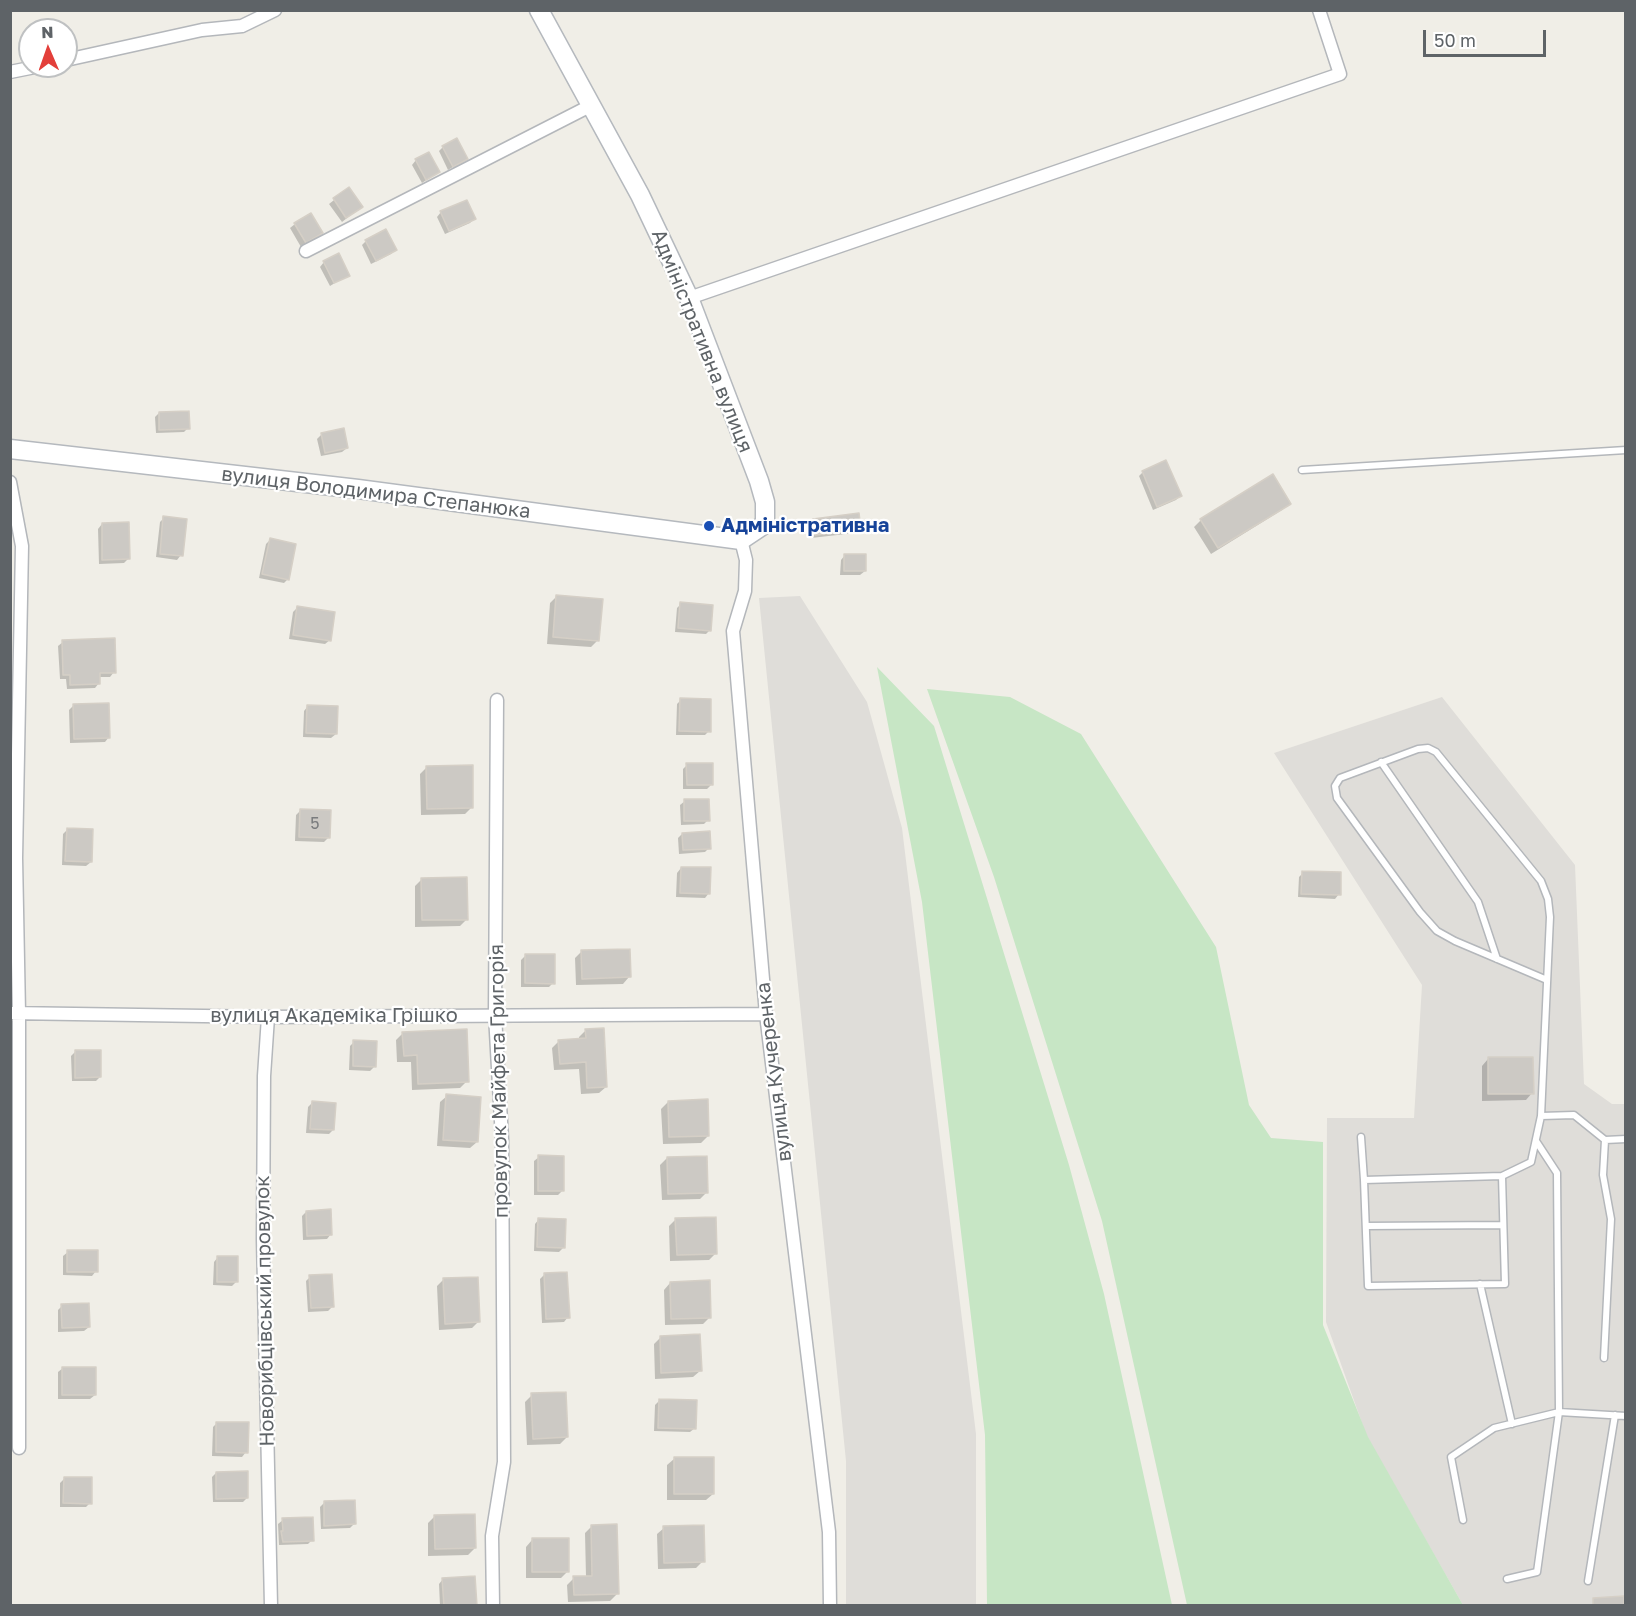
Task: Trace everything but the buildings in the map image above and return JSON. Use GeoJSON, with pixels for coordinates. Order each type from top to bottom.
{"type":"FeatureCollection","features":[{"type":"Feature","properties":{"kind":"street"},"geometry":{"type":"LineString","coordinates":[[78,57],[202,30],[242,26],[275,10]]}},
{"type":"Feature","properties":{"kind":"street","name":"Адміністративна вулиця"},"geometry":{"type":"LineString","coordinates":[[539,10],[640,195],[689,298],[759,481],[765,502],[765,524],[741,540]]}},
{"type":"Feature","properties":{"kind":"street"},"geometry":{"type":"LineString","coordinates":[[689,298],[1340,74],[1319,10]]}},
{"type":"Feature","properties":{"kind":"street"},"geometry":{"type":"LineString","coordinates":[[306,251],[590,105]]}},
{"type":"Feature","properties":{"kind":"street","name":"вулиця Володимира Степанюка"},"geometry":{"type":"LineString","coordinates":[[10,448],[358,489],[741,540]]}},
{"type":"Feature","properties":{"kind":"street"},"geometry":{"type":"LineString","coordinates":[[10,482],[22,546],[15,858],[19,1448]]}},
{"type":"Feature","properties":{"kind":"street","name":"вулиця Кучеренка"},"geometry":{"type":"LineString","coordinates":[[741,540],[746,560],[745,591],[733,631],[766,1014],[829,1532],[830,1605]]}},
{"type":"Feature","properties":{"kind":"street","name":"провулок Майфета Григорія"},"geometry":{"type":"LineString","coordinates":[[493,1605],[492,1536],[504,1462],[502,1139],[495,1015],[497,700]]}},
{"type":"Feature","properties":{"kind":"street","name":"вулиця Академіка Грішко"},"geometry":{"type":"LineString","coordinates":[[15,1013],[268,1017],[766,1014]]}},
{"type":"Feature","properties":{"kind":"street","name":"Новорибцівський провулок"},"geometry":{"type":"LineString","coordinates":[[268,1017],[264,1076],[263,1239],[271,1605]]}},
{"type":"Feature","properties":{"kind":"lane"},"geometry":{"type":"LineString","coordinates":[[1302,470],[1626,450]]}},
{"type":"Feature","properties":{"kind":"lane"},"geometry":{"type":"LineString","coordinates":[[1364,1180],[1502,1176],[1531,1162],[1541,1116],[1550,917],[1548,899],[1541,881],[1436,752],[1428,748],[1418,749],[1340,778],[1335,786],[1337,798],[1420,912],[1437,931],[1455,941],[1547,980]]}},
{"type":"Feature","properties":{"kind":"lane"},"geometry":{"type":"LineString","coordinates":[[1381,762],[1478,902],[1497,959]]}},
{"type":"Feature","properties":{"kind":"lane"},"geometry":{"type":"LineString","coordinates":[[1541,1116],[1574,1115],[1605,1140],[1626,1139]]}},
{"type":"Feature","properties":{"kind":"lane"},"geometry":{"type":"LineString","coordinates":[[1361,1137],[1368,1286],[1505,1284],[1502,1176]]}},
{"type":"Feature","properties":{"kind":"lane"},"geometry":{"type":"LineString","coordinates":[[1604,1358],[1611,1219],[1603,1175],[1605,1140]]}},
{"type":"Feature","properties":{"kind":"lane"},"geometry":{"type":"LineString","coordinates":[[1507,1580],[1536,1572],[1559,1412],[1557,1173],[1536,1141]]}},
{"type":"Feature","properties":{"kind":"lane"},"geometry":{"type":"LineString","coordinates":[[1365,1226],[1503,1225]]}},
{"type":"Feature","properties":{"kind":"lane"},"geometry":{"type":"LineString","coordinates":[[1480,1284],[1512,1424]]}},
{"type":"Feature","properties":{"kind":"lane"},"geometry":{"type":"LineString","coordinates":[[1463,1520],[1451,1457],[1494,1428],[1559,1412],[1626,1416]]}},
{"type":"Feature","properties":{"kind":"lane"},"geometry":{"type":"LineString","coordinates":[[1588,1581],[1616,1415]]}},
{"type":"Feature","properties":{"kind":"shaded area"},"geometry":{"type":"Polygon","coordinates":[[[800,596],[867,702],[902,828],[976,1434],[976,1605],[846,1605],[846,1461],[759,598],[800,596]]]}},
{"type":"Feature","properties":{"kind":"shaded area"},"geometry":{"type":"Polygon","coordinates":[[[1442,697],[1575,865],[1584,1084],[1612,1104],[1625,1104],[1625,1605],[1463,1605],[1367,1437],[1326,1322],[1327,1118],[1414,1118],[1422,985],[1274,753],[1442,697]]]}},
{"type":"Feature","properties":{"kind":"green space"},"geometry":{"type":"Polygon","coordinates":[[[877,667],[934,726],[1069,1165],[1104,1294],[1172,1605],[987,1605],[985,1435],[922,902],[877,667]]]}},
{"type":"Feature","properties":{"kind":"green space"},"geometry":{"type":"Polygon","coordinates":[[[927,689],[1010,697],[1081,734],[1216,947],[1249,1105],[1271,1138],[1323,1142],[1323,1325],[1368,1437],[1463,1605],[1187,1605],[1102,1221],[994,877],[927,689]]]}},
{"type":"Feature","properties":{"kind":"place","name":"Адміністративна"},"geometry":{"type":"Point","coordinates":[709,526]}}]}
